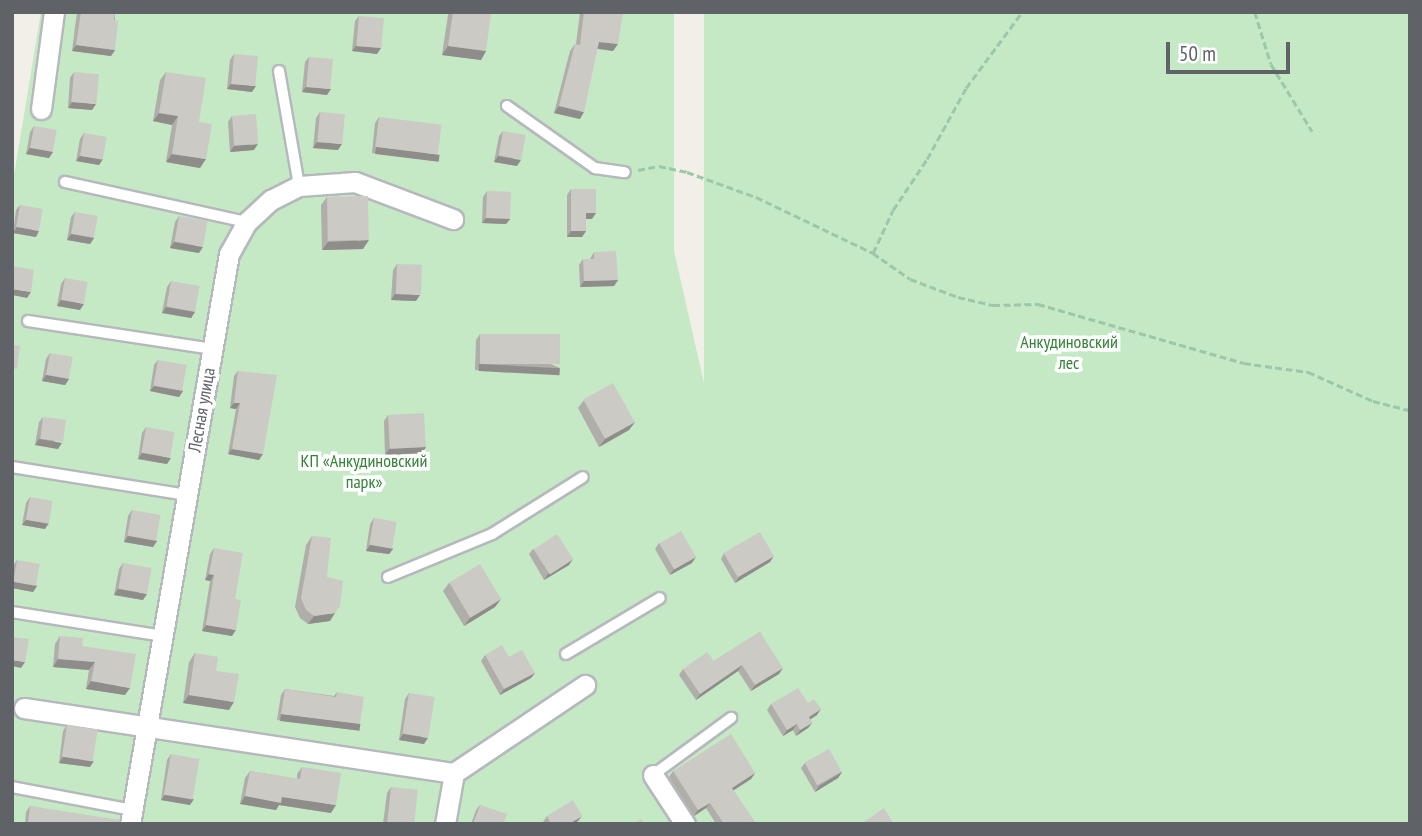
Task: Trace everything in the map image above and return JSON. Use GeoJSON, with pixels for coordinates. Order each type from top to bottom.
{"type":"FeatureCollection","features":[{"type":"Feature","properties":{"kind":"street"},"geometry":{"type":"LineString","coordinates":[[41,109],[54,12]]}},
{"type":"Feature","properties":{"kind":"street","name":"Лесная улица"},"geometry":{"type":"LineString","coordinates":[[131,817],[229,254],[247,222],[271,200],[299,186],[355,182],[453,219]]}},
{"type":"Feature","properties":{"kind":"street"},"geometry":{"type":"LineString","coordinates":[[24,708],[454,773],[586,685]]}},
{"type":"Feature","properties":{"kind":"street"},"geometry":{"type":"LineString","coordinates":[[445,824],[454,773]]}},
{"type":"Feature","properties":{"kind":"street"},"geometry":{"type":"LineString","coordinates":[[653,775],[685,824]]}},
{"type":"Feature","properties":{"kind":"lane"},"geometry":{"type":"LineString","coordinates":[[279,71],[299,186]]}},
{"type":"Feature","properties":{"kind":"lane"},"geometry":{"type":"LineString","coordinates":[[508,106],[596,168],[625,172]]}},
{"type":"Feature","properties":{"kind":"lane"},"geometry":{"type":"LineString","coordinates":[[65,182],[247,222]]}},
{"type":"Feature","properties":{"kind":"lane"},"geometry":{"type":"LineString","coordinates":[[28,321],[213,349]]}},
{"type":"Feature","properties":{"kind":"lane"},"geometry":{"type":"LineString","coordinates":[[12,467],[187,495]]}},
{"type":"Feature","properties":{"kind":"lane"},"geometry":{"type":"LineString","coordinates":[[388,577],[492,534],[583,477]]}},
{"type":"Feature","properties":{"kind":"lane"},"geometry":{"type":"LineString","coordinates":[[566,654],[660,598]]}},
{"type":"Feature","properties":{"kind":"lane"},"geometry":{"type":"LineString","coordinates":[[12,612],[163,636]]}},
{"type":"Feature","properties":{"kind":"lane"},"geometry":{"type":"LineString","coordinates":[[653,775],[731,718]]}},
{"type":"Feature","properties":{"kind":"lane"},"geometry":{"type":"LineString","coordinates":[[12,788],[131,817]]}},
{"type":"Feature","properties":{"kind":"path"},"geometry":{"type":"LineString","coordinates":[[873,253],[893,209],[927,159],[960,98],[1021,12]]}},
{"type":"Feature","properties":{"kind":"path"},"geometry":{"type":"LineString","coordinates":[[1255,12],[1271,64],[1312,131]]}},
{"type":"Feature","properties":{"kind":"path"},"geometry":{"type":"LineString","coordinates":[[625,172],[659,166],[687,172],[757,197],[873,253],[910,279],[958,297],[993,305],[1038,304],[1244,363],[1308,373],[1373,401],[1410,410]]}},
{"type":"Feature","properties":{"kind":"green space"},"geometry":{"type":"Polygon","coordinates":[[[41,12],[674,12],[674,251],[704,383],[704,12],[1410,12],[1410,824],[12,824],[12,187],[41,12]]]}},
{"type":"Feature","properties":{"kind":"building"},"geometry":{"type":"Polygon","coordinates":[[[81,12],[115,12],[114,20],[118,21],[115,50],[76,45],[81,12]]]}},
{"type":"Feature","properties":{"kind":"building"},"geometry":{"type":"Polygon","coordinates":[[[453,12],[491,14],[486,51],[448,46],[453,12]]]}},
{"type":"Feature","properties":{"kind":"building"},"geometry":{"type":"Polygon","coordinates":[[[584,12],[623,12],[618,44],[599,42],[584,112],[559,106],[575,44],[580,45],[584,12]]]}},
{"type":"Feature","properties":{"kind":"building"},"geometry":{"type":"Polygon","coordinates":[[[359,16],[384,18],[381,48],[356,46],[359,16]]]}},
{"type":"Feature","properties":{"kind":"building"},"geometry":{"type":"Polygon","coordinates":[[[234,54],[258,56],[255,86],[231,84],[234,54]]]}},
{"type":"Feature","properties":{"kind":"building"},"geometry":{"type":"Polygon","coordinates":[[[309,57],[333,59],[330,89],[306,87],[309,57]]]}},
{"type":"Feature","properties":{"kind":"building"},"geometry":{"type":"Polygon","coordinates":[[[74,72],[99,74],[96,104],[71,102],[74,72]]]}},
{"type":"Feature","properties":{"kind":"building"},"geometry":{"type":"Polygon","coordinates":[[[166,72],[206,78],[199,122],[212,124],[206,159],[172,154],[178,116],[159,113],[166,72]]]}},
{"type":"Feature","properties":{"kind":"building"},"geometry":{"type":"Polygon","coordinates":[[[320,112],[345,114],[342,144],[317,142],[320,112]]]}},
{"type":"Feature","properties":{"kind":"building"},"geometry":{"type":"Polygon","coordinates":[[[256,114],[258,144],[234,146],[232,116],[256,114]]]}},
{"type":"Feature","properties":{"kind":"building"},"geometry":{"type":"Polygon","coordinates":[[[379,117],[442,125],[438,154],[375,147],[379,117]]]}},
{"type":"Feature","properties":{"kind":"building"},"geometry":{"type":"Polygon","coordinates":[[[34,126],[57,130],[53,152],[30,148],[34,126]]]}},
{"type":"Feature","properties":{"kind":"building"},"geometry":{"type":"Polygon","coordinates":[[[503,131],[526,135],[521,160],[499,156],[503,131]]]}},
{"type":"Feature","properties":{"kind":"building"},"geometry":{"type":"Polygon","coordinates":[[[84,133],[107,137],[103,160],[80,156],[84,133]]]}},
{"type":"Feature","properties":{"kind":"building"},"geometry":{"type":"Polygon","coordinates":[[[571,189],[596,189],[596,213],[586,213],[586,231],[571,231],[571,189]]]}},
{"type":"Feature","properties":{"kind":"building"},"geometry":{"type":"Polygon","coordinates":[[[487,191],[511,192],[510,219],[486,218],[487,191]]]}},
{"type":"Feature","properties":{"kind":"building"},"geometry":{"type":"Polygon","coordinates":[[[368,196],[369,240],[328,241],[327,197],[368,196]]]}},
{"type":"Feature","properties":{"kind":"building"},"geometry":{"type":"Polygon","coordinates":[[[20,205],[43,209],[39,231],[16,227],[20,205]]]}},
{"type":"Feature","properties":{"kind":"building"},"geometry":{"type":"Polygon","coordinates":[[[75,212],[98,216],[94,238],[71,234],[75,212]]]}},
{"type":"Feature","properties":{"kind":"building"},"geometry":{"type":"Polygon","coordinates":[[[179,216],[208,221],[203,247],[174,242],[179,216]]]}},
{"type":"Feature","properties":{"kind":"building"},"geometry":{"type":"Polygon","coordinates":[[[616,251],[618,280],[584,281],[583,259],[594,259],[594,252],[616,251]]]}},
{"type":"Feature","properties":{"kind":"building"},"geometry":{"type":"Polygon","coordinates":[[[397,264],[422,265],[421,295],[396,294],[397,264]]]}},
{"type":"Feature","properties":{"kind":"building"},"geometry":{"type":"Polygon","coordinates":[[[12,266],[34,270],[31,292],[12,289],[12,266]]]}},
{"type":"Feature","properties":{"kind":"building"},"geometry":{"type":"Polygon","coordinates":[[[65,278],[88,282],[84,304],[61,300],[65,278]]]}},
{"type":"Feature","properties":{"kind":"building"},"geometry":{"type":"Polygon","coordinates":[[[171,281],[200,286],[195,312],[166,307],[171,281]]]}},
{"type":"Feature","properties":{"kind":"building"},"geometry":{"type":"Polygon","coordinates":[[[480,334],[560,334],[560,364],[480,364],[480,334]]]}},
{"type":"Feature","properties":{"kind":"building"},"geometry":{"type":"Polygon","coordinates":[[[12,345],[20,346],[17,369],[12,368],[12,345]]]}},
{"type":"Feature","properties":{"kind":"building"},"geometry":{"type":"Polygon","coordinates":[[[50,353],[73,357],[69,379],[46,375],[50,353]]]}},
{"type":"Feature","properties":{"kind":"building"},"geometry":{"type":"Polygon","coordinates":[[[158,360],[187,365],[182,391],[153,386],[158,360]]]}},
{"type":"Feature","properties":{"kind":"building"},"geometry":{"type":"Polygon","coordinates":[[[238,371],[277,375],[263,454],[232,449],[240,403],[234,403],[238,371]]]}},
{"type":"Feature","properties":{"kind":"building"},"geometry":{"type":"Polygon","coordinates":[[[613,383],[635,422],[605,439],[583,399],[613,383]]]}},
{"type":"Feature","properties":{"kind":"building"},"geometry":{"type":"Polygon","coordinates":[[[424,413],[426,447],[390,449],[388,415],[424,413]]]}},
{"type":"Feature","properties":{"kind":"building"},"geometry":{"type":"Polygon","coordinates":[[[43,417],[66,420],[63,442],[40,439],[43,417]]]}},
{"type":"Feature","properties":{"kind":"building"},"geometry":{"type":"Polygon","coordinates":[[[146,427],[175,432],[170,458],[141,453],[146,427]]]}},
{"type":"Feature","properties":{"kind":"building"},"geometry":{"type":"Polygon","coordinates":[[[30,497],[53,501],[49,524],[26,520],[30,497]]]}},
{"type":"Feature","properties":{"kind":"building"},"geometry":{"type":"Polygon","coordinates":[[[132,510],[161,515],[156,541],[127,536],[132,510]]]}},
{"type":"Feature","properties":{"kind":"building"},"geometry":{"type":"Polygon","coordinates":[[[374,518],[397,522],[392,549],[369,545],[374,518]]]}},
{"type":"Feature","properties":{"kind":"building"},"geometry":{"type":"Polygon","coordinates":[[[681,531],[696,557],[674,569],[659,544],[681,531]]]}},
{"type":"Feature","properties":{"kind":"building"},"geometry":{"type":"Polygon","coordinates":[[[760,532],[774,556],[738,577],[724,553],[760,532]]]}},
{"type":"Feature","properties":{"kind":"building"},"geometry":{"type":"Polygon","coordinates":[[[557,534],[573,559],[550,574],[534,549],[557,534]]]}},
{"type":"Feature","properties":{"kind":"building"},"geometry":{"type":"Polygon","coordinates":[[[312,536],[331,538],[327,577],[343,581],[340,606],[335,613],[314,616],[306,610],[301,598],[312,536]]]}},
{"type":"Feature","properties":{"kind":"building"},"geometry":{"type":"Polygon","coordinates":[[[214,548],[243,553],[235,599],[241,600],[236,630],[206,625],[214,575],[209,574],[214,548]]]}},
{"type":"Feature","properties":{"kind":"building"},"geometry":{"type":"Polygon","coordinates":[[[17,560],[40,564],[36,586],[13,582],[17,560]]]}},
{"type":"Feature","properties":{"kind":"building"},"geometry":{"type":"Polygon","coordinates":[[[123,563],[152,568],[147,594],[118,589],[123,563]]]}},
{"type":"Feature","properties":{"kind":"building"},"geometry":{"type":"Polygon","coordinates":[[[480,564],[501,599],[470,618],[449,583],[480,564]]]}},
{"type":"Feature","properties":{"kind":"building"},"geometry":{"type":"Polygon","coordinates":[[[760,632],[783,668],[755,685],[742,665],[700,694],[683,669],[707,652],[714,661],[760,632]]]}},
{"type":"Feature","properties":{"kind":"building"},"geometry":{"type":"Polygon","coordinates":[[[60,636],[83,638],[82,646],[136,654],[130,688],[91,681],[95,662],[58,659],[60,636]]]}},
{"type":"Feature","properties":{"kind":"building"},"geometry":{"type":"Polygon","coordinates":[[[12,637],[29,639],[25,662],[12,660],[12,637]]]}},
{"type":"Feature","properties":{"kind":"building"},"geometry":{"type":"Polygon","coordinates":[[[502,645],[509,657],[522,650],[535,673],[504,689],[485,655],[502,645]]]}},
{"type":"Feature","properties":{"kind":"building"},"geometry":{"type":"Polygon","coordinates":[[[195,653],[218,657],[216,671],[239,674],[234,702],[189,695],[195,653]]]}},
{"type":"Feature","properties":{"kind":"building"},"geometry":{"type":"Polygon","coordinates":[[[798,688],[808,703],[814,699],[821,709],[809,717],[812,723],[800,730],[797,724],[787,730],[771,704],[798,688]]]}},
{"type":"Feature","properties":{"kind":"building"},"geometry":{"type":"Polygon","coordinates":[[[285,689],[336,697],[337,692],[364,697],[360,724],[281,714],[285,689]]]}},
{"type":"Feature","properties":{"kind":"building"},"geometry":{"type":"Polygon","coordinates":[[[409,693],[435,697],[428,738],[403,733],[409,693]]]}},
{"type":"Feature","properties":{"kind":"building"},"geometry":{"type":"Polygon","coordinates":[[[67,725],[98,730],[93,761],[62,757],[67,725]]]}},
{"type":"Feature","properties":{"kind":"building"},"geometry":{"type":"Polygon","coordinates":[[[731,734],[755,773],[732,788],[756,824],[724,824],[710,803],[698,810],[673,771],[731,734]]]}},
{"type":"Feature","properties":{"kind":"building"},"geometry":{"type":"Polygon","coordinates":[[[829,749],[842,772],[817,785],[805,763],[829,749]]]}},
{"type":"Feature","properties":{"kind":"building"},"geometry":{"type":"Polygon","coordinates":[[[171,754],[200,759],[192,799],[164,794],[171,754]]]}},
{"type":"Feature","properties":{"kind":"building"},"geometry":{"type":"Polygon","coordinates":[[[302,767],[341,773],[336,805],[282,797],[281,803],[245,796],[250,771],[300,779],[302,767]]]}},
{"type":"Feature","properties":{"kind":"building"},"geometry":{"type":"Polygon","coordinates":[[[391,787],[418,790],[414,824],[387,824],[391,787]]]}},
{"type":"Feature","properties":{"kind":"building"},"geometry":{"type":"Polygon","coordinates":[[[573,800],[582,816],[569,824],[551,824],[547,816],[573,800]]]}},
{"type":"Feature","properties":{"kind":"building"},"geometry":{"type":"Polygon","coordinates":[[[480,805],[507,814],[503,824],[473,824],[480,805]]]}},
{"type":"Feature","properties":{"kind":"building"},"geometry":{"type":"Polygon","coordinates":[[[30,806],[120,820],[120,824],[28,824],[30,806]]]}},
{"type":"Feature","properties":{"kind":"building"},"geometry":{"type":"Polygon","coordinates":[[[884,808],[894,824],[861,824],[884,808]]]}},
{"type":"Feature","properties":{"kind":"park label","name":"Анкудиновский лес"},"geometry":{"type":"Point","coordinates":[1069,353]}},
{"type":"Feature","properties":{"kind":"park label","name":"КП «Анкудиновский парк»"},"geometry":{"type":"Point","coordinates":[364,472]}}]}
